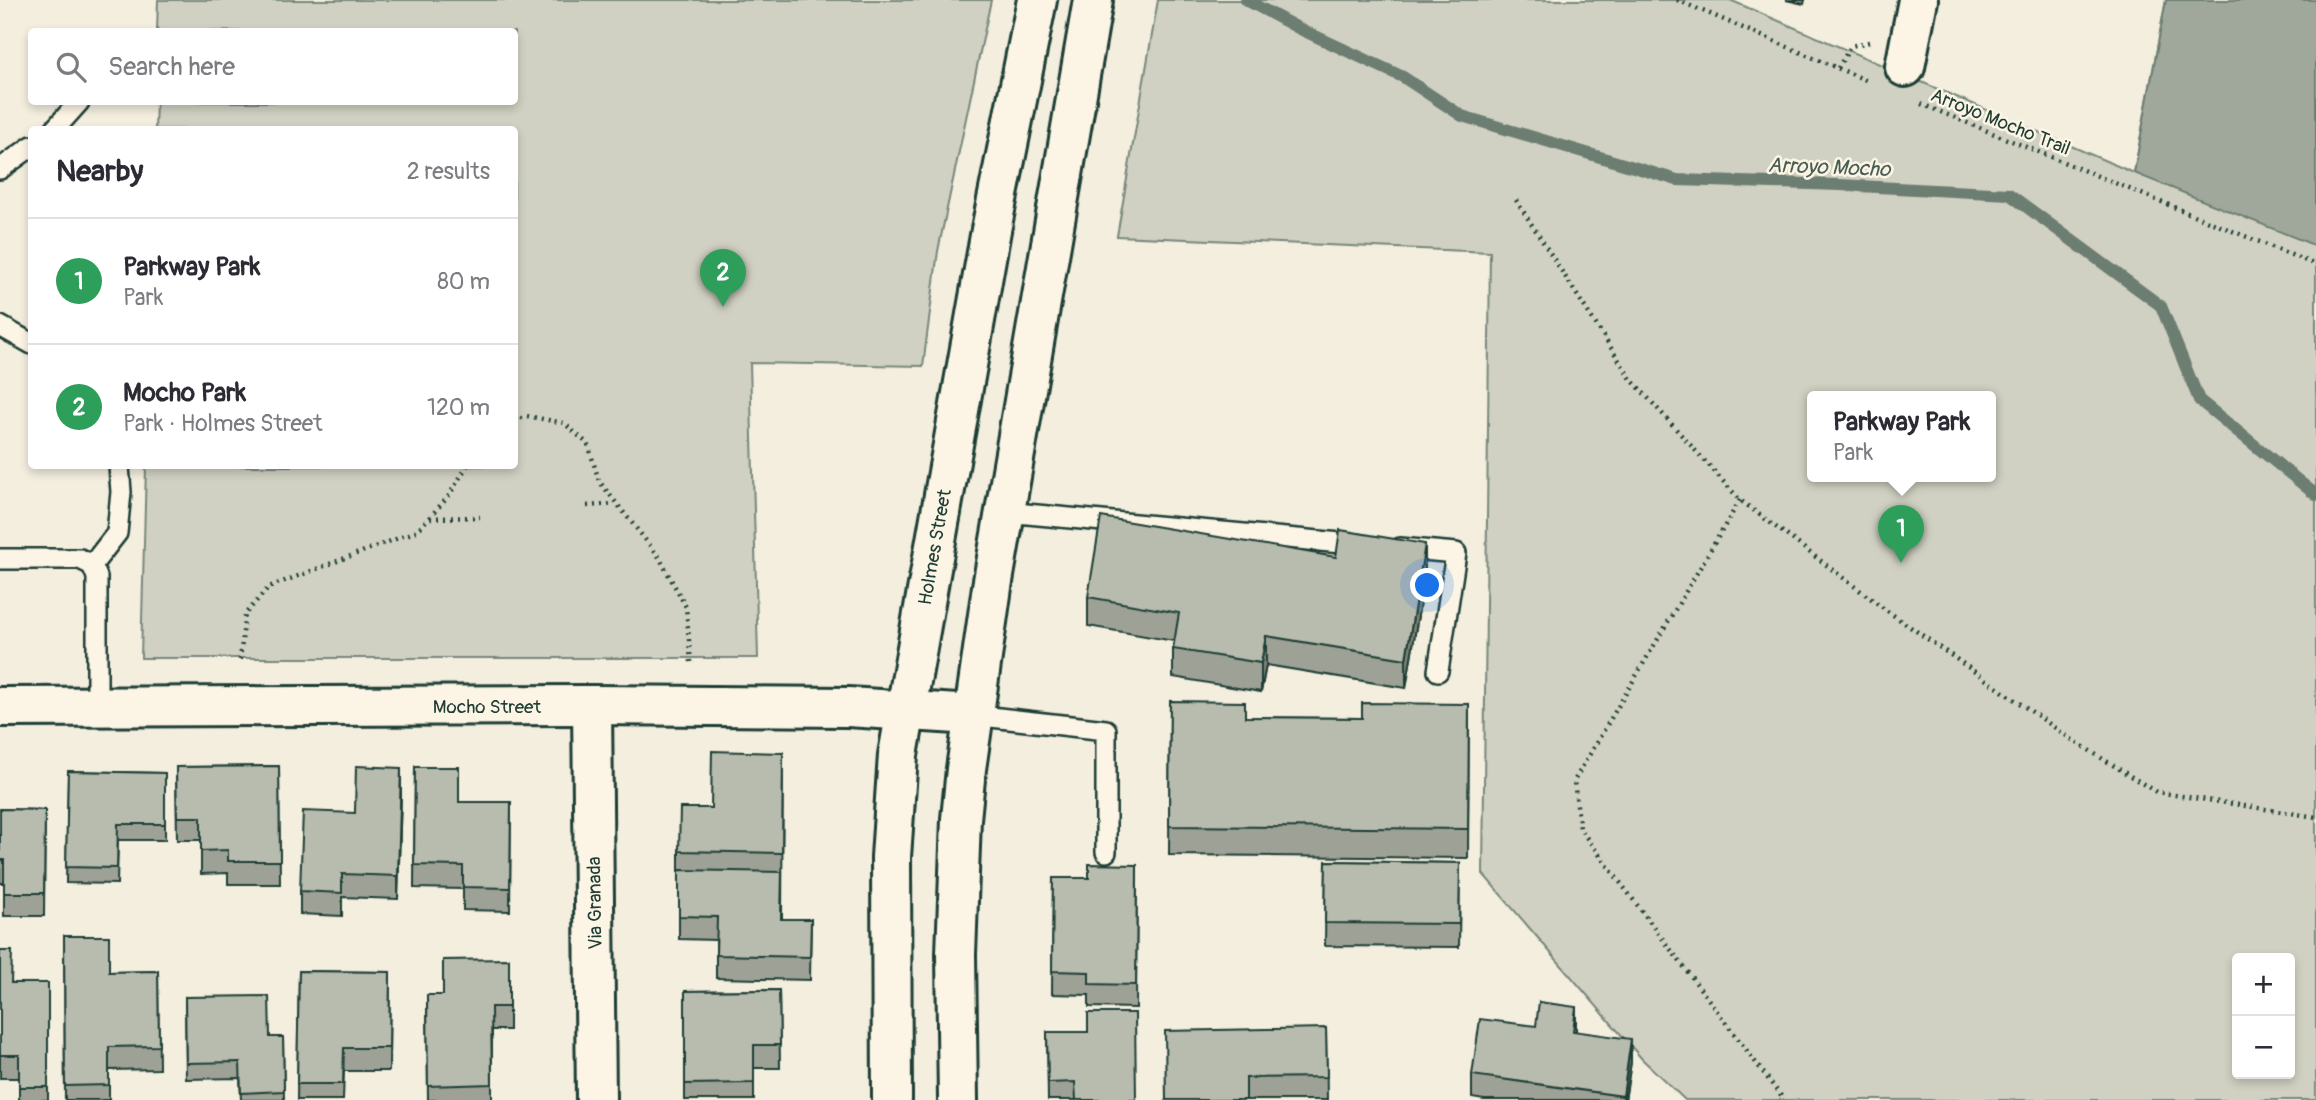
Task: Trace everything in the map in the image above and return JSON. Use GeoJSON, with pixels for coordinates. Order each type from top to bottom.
{"type":"FeatureCollection","features":[{"type":"Feature","properties":{"kind":"main road","name":"Holmes Street"},"geometry":{"type":"LineString","coordinates":[[892,1100],[891,857],[893,806],[905,709],[989,243],[1037,0]]}},
{"type":"Feature","properties":{"kind":"main road"},"geometry":{"type":"LineString","coordinates":[[958,1100],[956,954],[966,769],[1005,512],[1093,0]]}},
{"type":"Feature","properties":{"kind":"main road"},"geometry":{"type":"LineString","coordinates":[[1897,83],[1918,0]]}},
{"type":"Feature","properties":{"kind":"main road","name":"Mocho Street"},"geometry":{"type":"LineString","coordinates":[[0,707],[592,705],[905,709],[973,715]]}},
{"type":"Feature","properties":{"kind":"main road","name":"Via Granada"},"geometry":{"type":"LineString","coordinates":[[592,705],[596,1100]]}},
{"type":"Feature","properties":{"kind":"lane"},"geometry":{"type":"LineString","coordinates":[[58,126],[76,105]]}},
{"type":"Feature","properties":{"kind":"lane"},"geometry":{"type":"LineString","coordinates":[[0,169],[28,149]]}},
{"type":"Feature","properties":{"kind":"lane"},"geometry":{"type":"LineString","coordinates":[[0,326],[28,342]]}},
{"type":"Feature","properties":{"kind":"lane"},"geometry":{"type":"LineString","coordinates":[[92,565],[117,533],[121,492],[119,469]]}},
{"type":"Feature","properties":{"kind":"lane"},"geometry":{"type":"LineString","coordinates":[[1005,512],[1457,553],[1438,671]]}},
{"type":"Feature","properties":{"kind":"lane"},"geometry":{"type":"LineString","coordinates":[[0,558],[80,559],[92,565],[97,578],[97,707]]}},
{"type":"Feature","properties":{"kind":"lane"},"geometry":{"type":"LineString","coordinates":[[973,715],[1106,730],[1106,852]]}},
{"type":"Feature","properties":{"kind":"path","name":"Arroyo Mocho Trail"},"geometry":{"type":"LineString","coordinates":[[1677,0],[1897,83],[2316,265]]}},
{"type":"Feature","properties":{"kind":"path"},"geometry":{"type":"LineString","coordinates":[[1516,200],[1631,379],[1740,500],[1897,618],[2071,739],[2156,792],[2316,817]]}},
{"type":"Feature","properties":{"kind":"path"},"geometry":{"type":"LineString","coordinates":[[518,419],[527,416],[564,423],[589,444],[599,481],[659,557],[686,607],[691,662]]}},
{"type":"Feature","properties":{"kind":"path"},"geometry":{"type":"LineString","coordinates":[[240,660],[245,614],[270,587],[417,531],[447,497],[465,469]]}},
{"type":"Feature","properties":{"kind":"path"},"geometry":{"type":"LineString","coordinates":[[1740,500],[1574,781],[1580,830],[1784,1100]]}},
{"type":"Feature","properties":{"kind":"path"},"geometry":{"type":"LineString","coordinates":[[587,506],[615,503]]}},
{"type":"Feature","properties":{"kind":"path"},"geometry":{"type":"LineString","coordinates":[[429,518],[481,517]]}},
{"type":"Feature","properties":{"kind":"shaded area"},"geometry":{"type":"Polygon","coordinates":[[[158,0],[991,0],[938,251],[923,366],[750,363],[758,658],[141,658],[146,469],[518,469],[518,126],[155,126],[156,105],[518,105],[518,28],[157,28],[158,0]]]}},
{"type":"Feature","properties":{"kind":"shaded area"},"geometry":{"type":"Polygon","coordinates":[[[1158,0],[1730,0],[2134,173],[2166,0],[2316,0],[2316,1100],[1685,1100],[1642,1059],[1483,874],[1490,252],[1117,236],[1158,0]]]}},
{"type":"Feature","properties":{"kind":"shaded area"},"geometry":{"type":"Polygon","coordinates":[[[2166,0],[2316,0],[2316,246],[2134,173],[2166,0]]]}},
{"type":"Feature","properties":{"kind":"building"},"geometry":{"type":"Polygon","coordinates":[[[1101,517],[1336,557],[1340,530],[1425,544],[1406,659],[1266,636],[1261,663],[1173,649],[1179,613],[1088,597],[1101,517]]]}},
{"type":"Feature","properties":{"kind":"building"},"geometry":{"type":"Polygon","coordinates":[[[1170,701],[1245,702],[1245,717],[1362,718],[1362,703],[1469,704],[1468,829],[1169,826],[1170,701]]]}},
{"type":"Feature","properties":{"kind":"building"},"geometry":{"type":"Polygon","coordinates":[[[712,751],[783,753],[782,853],[679,851],[680,808],[711,808],[712,751]]]}},
{"type":"Feature","properties":{"kind":"building"},"geometry":{"type":"Polygon","coordinates":[[[279,766],[280,861],[228,861],[228,850],[201,851],[201,817],[177,817],[176,767],[279,766]]]}},
{"type":"Feature","properties":{"kind":"building"},"geometry":{"type":"Polygon","coordinates":[[[356,766],[401,768],[398,876],[342,874],[342,893],[300,891],[303,811],[355,813],[356,766]]]}},
{"type":"Feature","properties":{"kind":"building"},"geometry":{"type":"Polygon","coordinates":[[[415,767],[459,767],[459,802],[511,802],[510,888],[463,887],[463,866],[414,865],[415,767]]]}},
{"type":"Feature","properties":{"kind":"building"},"geometry":{"type":"Polygon","coordinates":[[[68,771],[165,773],[165,824],[118,824],[117,868],[66,867],[68,771]]]}},
{"type":"Feature","properties":{"kind":"building"},"geometry":{"type":"Polygon","coordinates":[[[0,809],[45,810],[44,893],[4,893],[4,860],[0,860],[0,809]]]}},
{"type":"Feature","properties":{"kind":"building"},"geometry":{"type":"Polygon","coordinates":[[[1326,861],[1460,863],[1459,924],[1325,923],[1326,861]]]}},
{"type":"Feature","properties":{"kind":"building"},"geometry":{"type":"Polygon","coordinates":[[[1089,864],[1137,865],[1136,985],[1089,984],[1089,972],[1052,971],[1053,878],[1089,878],[1089,864]]]}},
{"type":"Feature","properties":{"kind":"building"},"geometry":{"type":"Polygon","coordinates":[[[679,870],[782,872],[781,919],[811,919],[810,957],[716,955],[717,917],[679,916],[679,870]]]}},
{"type":"Feature","properties":{"kind":"building"},"geometry":{"type":"Polygon","coordinates":[[[64,936],[109,936],[109,972],[158,971],[159,1046],[109,1047],[109,1085],[65,1086],[64,936]]]}},
{"type":"Feature","properties":{"kind":"building"},"geometry":{"type":"Polygon","coordinates":[[[0,951],[12,951],[11,983],[48,983],[48,1087],[19,1087],[19,1055],[0,1055],[0,951]]]}},
{"type":"Feature","properties":{"kind":"building"},"geometry":{"type":"Polygon","coordinates":[[[509,959],[509,1007],[491,1007],[492,1084],[428,1086],[427,995],[443,995],[443,960],[509,959]]]}},
{"type":"Feature","properties":{"kind":"building"},"geometry":{"type":"Polygon","coordinates":[[[299,971],[390,972],[389,1048],[344,1048],[343,1084],[297,1084],[299,971]]]}},
{"type":"Feature","properties":{"kind":"building"},"geometry":{"type":"Polygon","coordinates":[[[779,990],[780,1045],[754,1045],[754,1083],[685,1084],[685,991],[779,990]]]}},
{"type":"Feature","properties":{"kind":"building"},"geometry":{"type":"Polygon","coordinates":[[[269,996],[270,1037],[283,1037],[284,1091],[241,1093],[240,1062],[186,1063],[185,997],[269,996]]]}},
{"type":"Feature","properties":{"kind":"building"},"geometry":{"type":"Polygon","coordinates":[[[1539,1002],[1576,1007],[1573,1031],[1631,1039],[1623,1096],[1472,1075],[1480,1019],[1536,1026],[1539,1002]]]}},
{"type":"Feature","properties":{"kind":"building"},"geometry":{"type":"Polygon","coordinates":[[[1088,1013],[1135,1013],[1136,1100],[1076,1100],[1075,1082],[1048,1083],[1047,1032],[1088,1032],[1088,1013]]]}},
{"type":"Feature","properties":{"kind":"building"},"geometry":{"type":"Polygon","coordinates":[[[1326,1028],[1327,1077],[1246,1078],[1246,1100],[1166,1100],[1165,1031],[1326,1028]]]}},
{"type":"Feature","properties":{"kind":"waterway","name":"Arroyo Mocho"},"geometry":{"type":"LineString","coordinates":[[1246,0],[1298,28],[1403,77],[1462,116],[1677,180],[2009,194],[2161,306],[2199,400],[2316,495]]}},
{"type":"Feature","properties":{"kind":"place","name":"Mocho Park"},"geometry":{"type":"Point","coordinates":[723,307]}},
{"type":"Feature","properties":{"kind":"place","name":"Parkway Park"},"geometry":{"type":"Point","coordinates":[1901,563]}}]}
